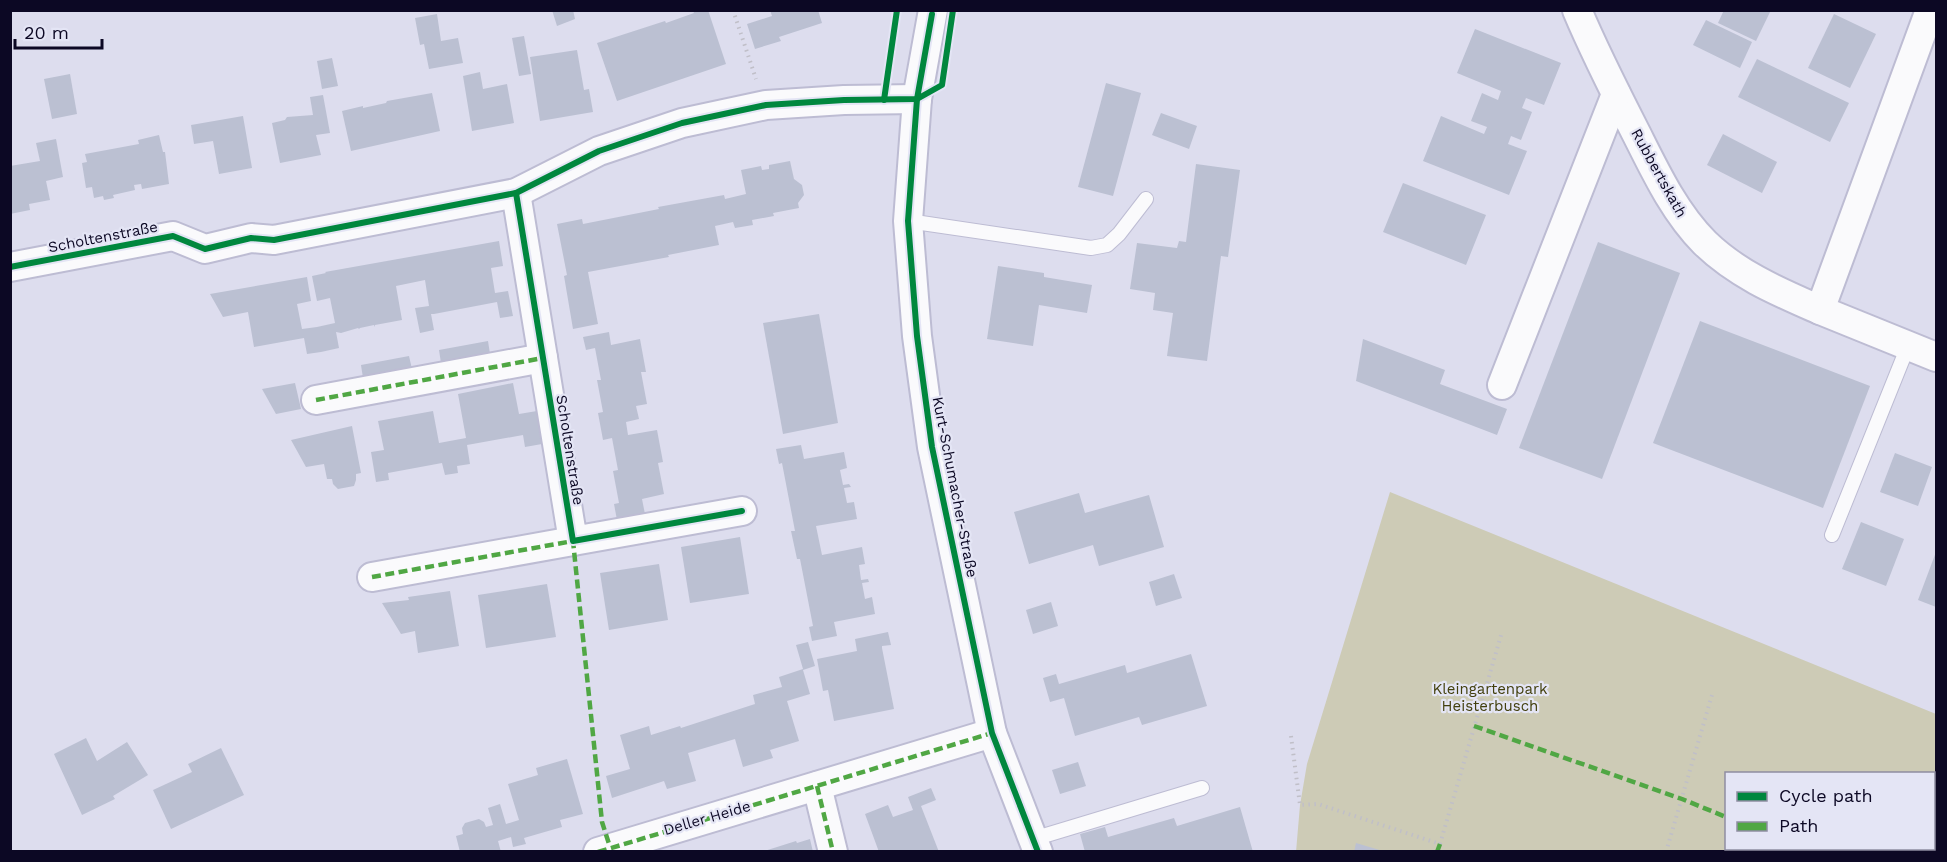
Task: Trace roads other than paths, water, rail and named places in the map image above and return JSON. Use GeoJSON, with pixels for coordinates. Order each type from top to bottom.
{"type":"FeatureCollection","features":[{"type":"Feature","properties":{"kind":"street","name":"Kurt-Schumacher-Straße"},"geometry":{"type":"LineString","coordinates":[[933,10],[917,99],[908,221],[917,336],[932,447],[992,733],[1036,845]]}},
{"type":"Feature","properties":{"kind":"street","name":"Rubbertskath"},"geometry":{"type":"LineString","coordinates":[[1577,10],[1616,94],[1680,215],[1706,243],[1733,266],[1770,289],[1936,357]]}},
{"type":"Feature","properties":{"kind":"street"},"geometry":{"type":"LineString","coordinates":[[1820,310],[1930,10]]}},
{"type":"Feature","properties":{"kind":"street"},"geometry":{"type":"LineString","coordinates":[[1502,386],[1616,94]]}},
{"type":"Feature","properties":{"kind":"street","name":"Scholtenstraße"},"geometry":{"type":"LineString","coordinates":[[10,267],[172,236],[204,249],[251,238],[274,240],[516,193],[599,151],[682,123],[766,105],[844,100],[917,99]]}},
{"type":"Feature","properties":{"kind":"street","name":"Scholtenstraße"},"geometry":{"type":"LineString","coordinates":[[516,193],[573,541]]}},
{"type":"Feature","properties":{"kind":"street"},"geometry":{"type":"LineString","coordinates":[[316,400],[543,358]]}},
{"type":"Feature","properties":{"kind":"street"},"geometry":{"type":"LineString","coordinates":[[372,577],[742,511]]}},
{"type":"Feature","properties":{"kind":"street","name":"Deller Heide"},"geometry":{"type":"LineString","coordinates":[[598,852],[992,733]]}},
{"type":"Feature","properties":{"kind":"street"},"geometry":{"type":"LineString","coordinates":[[817,786],[833,852]]}},
{"type":"Feature","properties":{"kind":"lane"},"geometry":{"type":"LineString","coordinates":[[908,221],[1091,248],[1107,245],[1119,234],[1146,199]]}},
{"type":"Feature","properties":{"kind":"lane"},"geometry":{"type":"LineString","coordinates":[[1832,535],[1908,346]]}},
{"type":"Feature","properties":{"kind":"lane"},"geometry":{"type":"LineString","coordinates":[[1036,845],[1202,788]]}},
{"type":"Feature","properties":{"kind":"park label","name":"Kleingartenpark Heisterbusch"},"geometry":{"type":"Point","coordinates":[1490,698]}}]}
